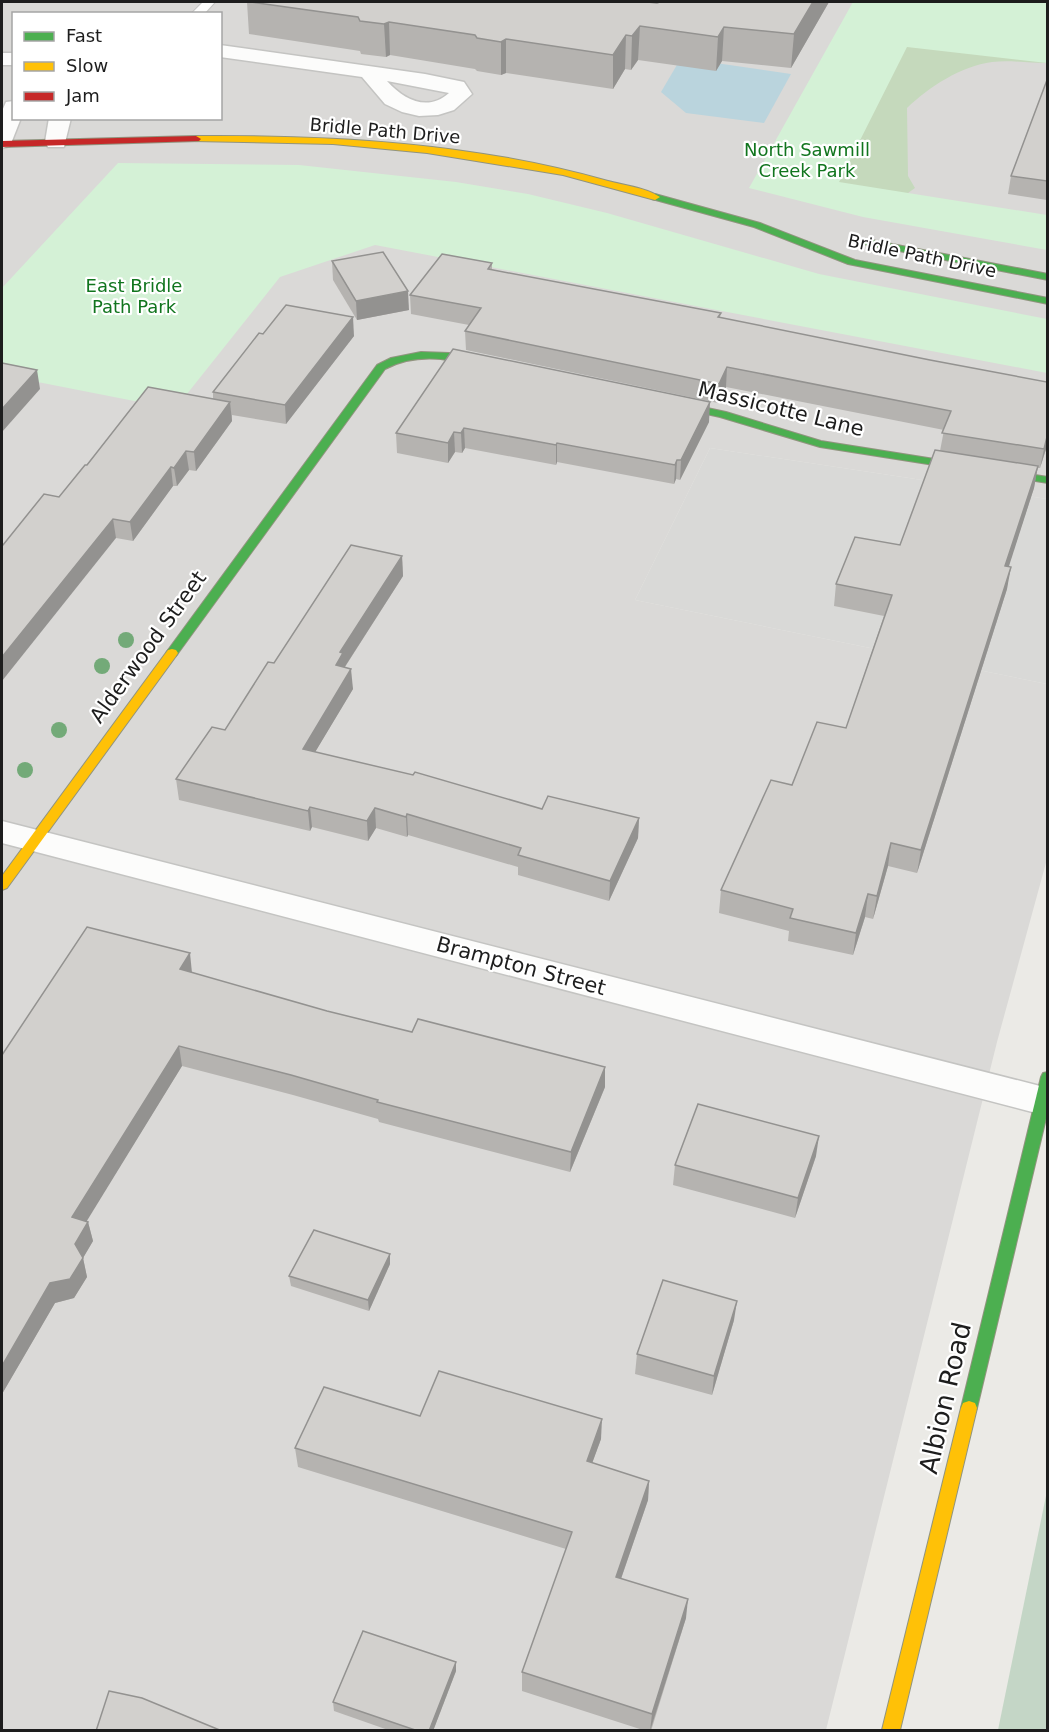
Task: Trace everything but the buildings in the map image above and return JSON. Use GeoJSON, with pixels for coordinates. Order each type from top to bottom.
{"type":"FeatureCollection","features":[{"type":"Feature","properties":{"kind":"street"},"geometry":{"type":"LineString","coordinates":[[222,51],[370,74]]}},
{"type":"Feature","properties":{"kind":"street"},"geometry":{"type":"LineString","coordinates":[[2,143],[12,113]]}},
{"type":"Feature","properties":{"kind":"street"},"geometry":{"type":"LineString","coordinates":[[56,142],[60,120]]}},
{"type":"Feature","properties":{"kind":"street","name":"Bridle Path Drive"},"geometry":{"type":"LineString","coordinates":[[2,143],[238,138],[423,149],[563,172],[758,225],[825,236]]}},
{"type":"Feature","properties":{"kind":"street","name":"Bridle Path Drive"},"geometry":{"type":"LineString","coordinates":[[758,225],[852,262],[1047,301]]}},
{"type":"Feature","properties":{"kind":"street","name":"Bridle Path Drive"},"geometry":{"type":"LineString","coordinates":[[848,239],[1047,276]]}},
{"type":"Feature","properties":{"kind":"street","name":"Alderwood Street"},"geometry":{"type":"LineString","coordinates":[[2,885],[17,836],[330,436],[381,367],[392,358],[436,354],[504,369]]}},
{"type":"Feature","properties":{"kind":"street","name":"Massicotte Lane"},"geometry":{"type":"LineString","coordinates":[[653,400],[722,414],[820,444],[1047,480]]}},
{"type":"Feature","properties":{"kind":"street","name":"Brampton Street"},"geometry":{"type":"LineString","coordinates":[[17,836],[1044,1088]]}},
{"type":"Feature","properties":{"kind":"street","name":"Albion Road"},"geometry":{"type":"LineString","coordinates":[[891,1731],[1044,1088]]}},
{"type":"Feature","properties":{"kind":"shaded area"},"geometry":{"type":"Polygon","coordinates":[[[2,2],[1047,2],[1047,499],[710,448],[635,600],[1047,684],[1047,859],[997,1042],[826,1730],[2,1730],[2,2]]]}},
{"type":"Feature","properties":{"kind":"shaded area"},"geometry":{"type":"Polygon","coordinates":[[[710,448],[1047,499],[1047,684],[635,600],[710,448]]]}},
{"type":"Feature","properties":{"kind":"green space","name":"North Sawmill Creek Park"},"geometry":{"type":"Polygon","coordinates":[[[853,2],[1047,2],[1047,63],[907,47],[839,182],[1047,215],[1047,250],[863,217],[749,188],[853,2]]]}},
{"type":"Feature","properties":{"kind":"green space"},"geometry":{"type":"Polygon","coordinates":[[[1047,2],[1047,63],[999,61],[980,64],[935,85],[907,108],[908,176],[915,188],[901,198],[832,192],[863,23],[1047,2]]]}},
{"type":"Feature","properties":{"kind":"green space","name":"East Bridle Path Park"},"geometry":{"type":"Polygon","coordinates":[[[118,163],[299,165],[456,182],[528,194],[607,213],[819,274],[1047,319],[1047,373],[375,245],[280,277],[175,409],[2,375],[2,288],[118,163]]]}},
{"type":"Feature","properties":{"kind":"green space"},"geometry":{"type":"Polygon","coordinates":[[[1047,1491],[1047,1730],[998,1730],[1047,1491]]]}},
{"type":"Feature","properties":{"kind":"water"},"geometry":{"type":"Polygon","coordinates":[[[681,58],[791,74],[764,123],[686,113],[661,92],[681,58]]]}},
{"type":"Feature","properties":{"kind":"traffic: fast"},"geometry":{"type":"LineString","coordinates":[[655,197],[757,225],[852,262],[1048,301]]}},
{"type":"Feature","properties":{"kind":"traffic: fast"},"geometry":{"type":"LineString","coordinates":[[866,242],[1048,277]]}},
{"type":"Feature","properties":{"kind":"traffic: fast"},"geometry":{"type":"LineString","coordinates":[[172,653],[381,367],[394,360],[421,355],[449,357],[491,366]]}},
{"type":"Feature","properties":{"kind":"traffic: fast"},"geometry":{"type":"LineString","coordinates":[[665,402],[722,414],[820,444],[1048,480]]}},
{"type":"Feature","properties":{"kind":"traffic: fast"},"geometry":{"type":"LineString","coordinates":[[969,1408],[1048,1077]]}},
{"type":"Feature","properties":{"kind":"traffic: slow"},"geometry":{"type":"LineString","coordinates":[[196,139],[287,139],[427,150],[519,163],[563,172],[655,197]]}},
{"type":"Feature","properties":{"kind":"traffic: slow"},"geometry":{"type":"LineString","coordinates":[[2,885],[172,653]]}},
{"type":"Feature","properties":{"kind":"traffic: slow"},"geometry":{"type":"LineString","coordinates":[[891,1730],[969,1408]]}},
{"type":"Feature","properties":{"kind":"traffic: jam"},"geometry":{"type":"LineString","coordinates":[[2,144],[196,139]]}}]}
